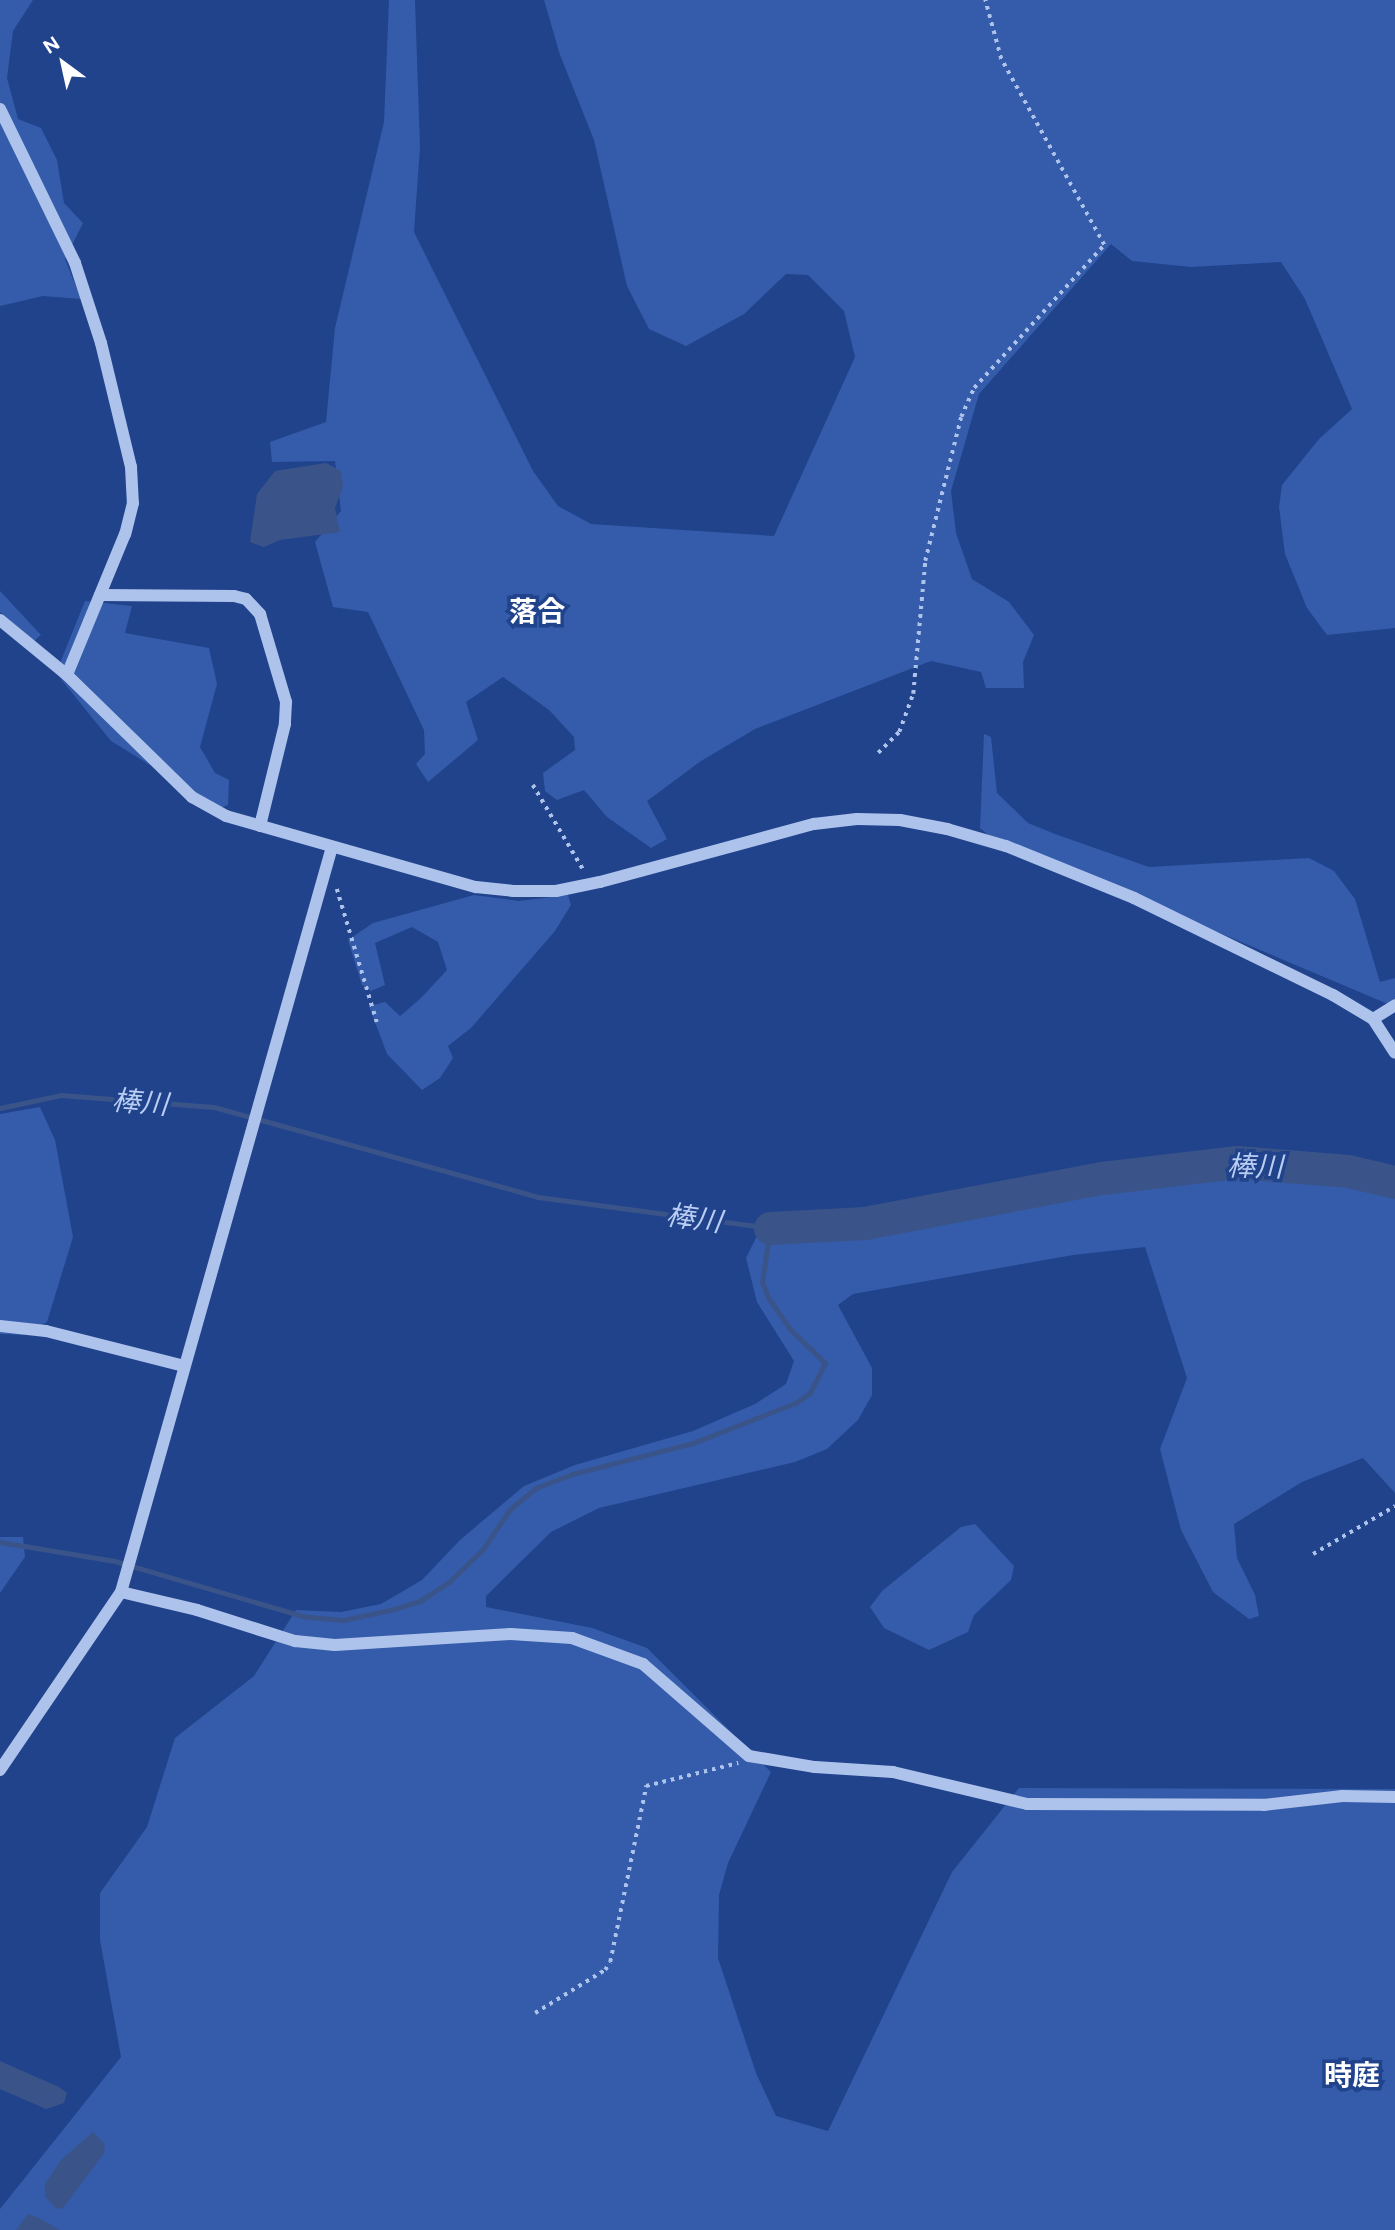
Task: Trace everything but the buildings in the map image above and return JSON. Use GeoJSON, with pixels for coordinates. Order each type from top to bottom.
{"type":"FeatureCollection","features":[{"type":"Feature","properties":{"kind":"street"},"geometry":{"type":"LineString","coordinates":[[0,109],[75,263],[101,343],[131,467],[130,513],[67,675]]}},
{"type":"Feature","properties":{"kind":"street"},"geometry":{"type":"LineString","coordinates":[[100,595],[234,596],[246,599],[260,614],[286,702],[285,724],[260,826]]}},
{"type":"Feature","properties":{"kind":"street"},"geometry":{"type":"LineString","coordinates":[[0,620],[67,675],[205,807],[260,826],[476,887],[556,891],[814,824],[857,819],[900,820],[1006,846],[1134,898],[1333,995],[1373,1019],[1395,1053]]}},
{"type":"Feature","properties":{"kind":"street"},"geometry":{"type":"LineString","coordinates":[[0,1770],[121,1592],[332,847]]}},
{"type":"Feature","properties":{"kind":"street"},"geometry":{"type":"LineString","coordinates":[[1373,1019],[1395,1005]]}},
{"type":"Feature","properties":{"kind":"street"},"geometry":{"type":"LineString","coordinates":[[0,1326],[46,1331],[184,1366]]}},
{"type":"Feature","properties":{"kind":"street"},"geometry":{"type":"LineString","coordinates":[[121,1592],[197,1610],[295,1641],[335,1645],[511,1634],[572,1638],[643,1664],[749,1756],[815,1767],[893,1772],[1027,1804],[1264,1805],[1342,1796],[1395,1797]]}},
{"type":"Feature","properties":{"kind":"path"},"geometry":{"type":"LineString","coordinates":[[878,753],[899,732],[913,694],[925,561],[965,407],[974,388],[1104,245],[1000,59],[985,0]]}},
{"type":"Feature","properties":{"kind":"path"},"geometry":{"type":"LineString","coordinates":[[533,785],[587,876]]}},
{"type":"Feature","properties":{"kind":"path"},"geometry":{"type":"LineString","coordinates":[[328,864],[377,1022]]}},
{"type":"Feature","properties":{"kind":"path"},"geometry":{"type":"LineString","coordinates":[[1313,1554],[1395,1506]]}},
{"type":"Feature","properties":{"kind":"path"},"geometry":{"type":"LineString","coordinates":[[535,2013],[605,1970],[610,1962],[646,1786],[654,1781],[732,1768],[749,1756]]}},
{"type":"Feature","properties":{"kind":"shaded area"},"geometry":{"type":"Polygon","coordinates":[[[0,0],[33,0],[13,31],[7,78],[18,119],[41,128],[57,160],[64,203],[83,223],[65,259],[81,299],[43,296],[0,306],[0,0]]]}},
{"type":"Feature","properties":{"kind":"shaded area"},"geometry":{"type":"Polygon","coordinates":[[[389,0],[415,0],[420,147],[414,232],[533,471],[558,506],[591,524],[774,536],[855,357],[844,311],[808,275],[786,274],[744,314],[686,346],[649,329],[627,286],[594,140],[560,55],[544,0],[1395,0],[1395,628],[1327,635],[1307,608],[1285,554],[1279,507],[1282,485],[1319,439],[1352,409],[1305,299],[1281,262],[1191,267],[1132,261],[1111,244],[979,394],[951,491],[956,533],[972,579],[1009,602],[1034,635],[1023,662],[1024,688],[986,688],[981,672],[931,661],[755,729],[701,761],[647,801],[667,839],[651,848],[607,817],[584,790],[557,800],[545,791],[543,773],[575,750],[574,737],[549,710],[503,677],[466,702],[478,740],[428,782],[416,764],[425,754],[424,730],[368,612],[333,607],[315,542],[341,511],[335,461],[272,462],[270,442],[326,422],[335,328],[384,122],[389,0]]]}},
{"type":"Feature","properties":{"kind":"shaded area"},"geometry":{"type":"Polygon","coordinates":[[[326,463],[341,471],[343,487],[335,508],[340,532],[280,540],[264,547],[250,542],[257,494],[275,471],[326,463]]]}},
{"type":"Feature","properties":{"kind":"shaded area"},"geometry":{"type":"Polygon","coordinates":[[[0,591],[41,635],[34,641],[0,612],[0,591]]]}},
{"type":"Feature","properties":{"kind":"shaded area"},"geometry":{"type":"Polygon","coordinates":[[[85,601],[132,606],[125,633],[209,648],[217,684],[200,747],[215,773],[229,780],[228,805],[220,808],[111,741],[56,673],[85,601]]]}},
{"type":"Feature","properties":{"kind":"shaded area"},"geometry":{"type":"Polygon","coordinates":[[[984,734],[991,737],[997,793],[1028,823],[1055,834],[1149,867],[1309,858],[1334,871],[1355,899],[1380,982],[1395,978],[1395,1007],[988,835],[980,828],[984,734]]]}},
{"type":"Feature","properties":{"kind":"shaded area"},"geometry":{"type":"Polygon","coordinates":[[[474,895],[519,901],[568,895],[571,905],[555,931],[471,1028],[448,1046],[453,1058],[440,1078],[422,1090],[387,1054],[369,1006],[385,1002],[400,1016],[421,998],[447,970],[438,942],[412,927],[375,943],[385,985],[371,991],[362,985],[348,940],[373,923],[474,895]]]}},
{"type":"Feature","properties":{"kind":"shaded area"},"geometry":{"type":"Polygon","coordinates":[[[40,1107],[55,1140],[73,1237],[47,1322],[23,1335],[0,1334],[0,1114],[40,1107]]]}},
{"type":"Feature","properties":{"kind":"shaded area"},"geometry":{"type":"Polygon","coordinates":[[[1175,1158],[1296,1160],[1395,1170],[1395,1493],[1363,1458],[1302,1482],[1234,1524],[1237,1558],[1255,1595],[1259,1616],[1249,1619],[1213,1592],[1181,1530],[1160,1449],[1187,1378],[1145,1247],[1073,1255],[853,1294],[838,1305],[872,1368],[872,1395],[858,1420],[827,1449],[795,1462],[599,1508],[551,1532],[486,1596],[486,1607],[592,1628],[647,1648],[771,1772],[728,1863],[719,1895],[718,1958],[756,2073],[776,2116],[828,2131],[952,1872],[1019,1788],[1395,1789],[1395,2230],[0,2230],[0,2209],[121,2057],[100,1940],[100,1893],[147,1827],[175,1738],[254,1676],[296,1610],[341,1612],[381,1604],[422,1580],[460,1540],[524,1486],[575,1465],[693,1431],[755,1404],[786,1384],[794,1361],[757,1302],[746,1258],[758,1234],[770,1223],[931,1203],[1118,1164],[1175,1158]]]}},
{"type":"Feature","properties":{"kind":"shaded area"},"geometry":{"type":"Polygon","coordinates":[[[975,1524],[1014,1566],[1011,1580],[974,1615],[968,1632],[929,1650],[884,1628],[870,1607],[882,1591],[961,1527],[975,1524]]]}},
{"type":"Feature","properties":{"kind":"shaded area"},"geometry":{"type":"Polygon","coordinates":[[[0,1537],[23,1537],[25,1557],[0,1593],[0,1537]]]}},
{"type":"Feature","properties":{"kind":"shaded area"},"geometry":{"type":"Polygon","coordinates":[[[0,2061],[59,2087],[67,2093],[64,2103],[46,2109],[0,2089],[0,2061]]]}},
{"type":"Feature","properties":{"kind":"shaded area"},"geometry":{"type":"Polygon","coordinates":[[[93,2132],[104,2143],[105,2152],[63,2208],[57,2209],[45,2197],[45,2184],[61,2160],[93,2132]]]}},
{"type":"Feature","properties":{"kind":"shaded area"},"geometry":{"type":"Polygon","coordinates":[[[28,2214],[41,2219],[60,2230],[16,2230],[28,2214]]]}},
{"type":"Feature","properties":{"kind":"waterway"},"geometry":{"type":"LineString","coordinates":[[0,1108],[61,1095],[214,1107],[538,1197],[770,1228],[762,1282],[769,1299],[790,1329],[825,1363],[810,1393],[795,1403],[693,1443],[572,1474],[536,1488],[510,1509],[483,1549],[449,1582],[420,1601],[390,1610],[343,1620],[306,1617],[115,1561],[0,1542]]}},
{"type":"Feature","properties":{"kind":"waterway","name":"棒川"},"geometry":{"type":"LineString","coordinates":[[770,1228],[865,1223],[1102,1178],[1237,1162],[1348,1171],[1395,1182]]}},
{"type":"Feature","properties":{"kind":"district","name":"落合"},"geometry":{"type":"Point","coordinates":[537,611]}},
{"type":"Feature","properties":{"kind":"district","name":"時庭"},"geometry":{"type":"Point","coordinates":[1352,2075]}}]}
